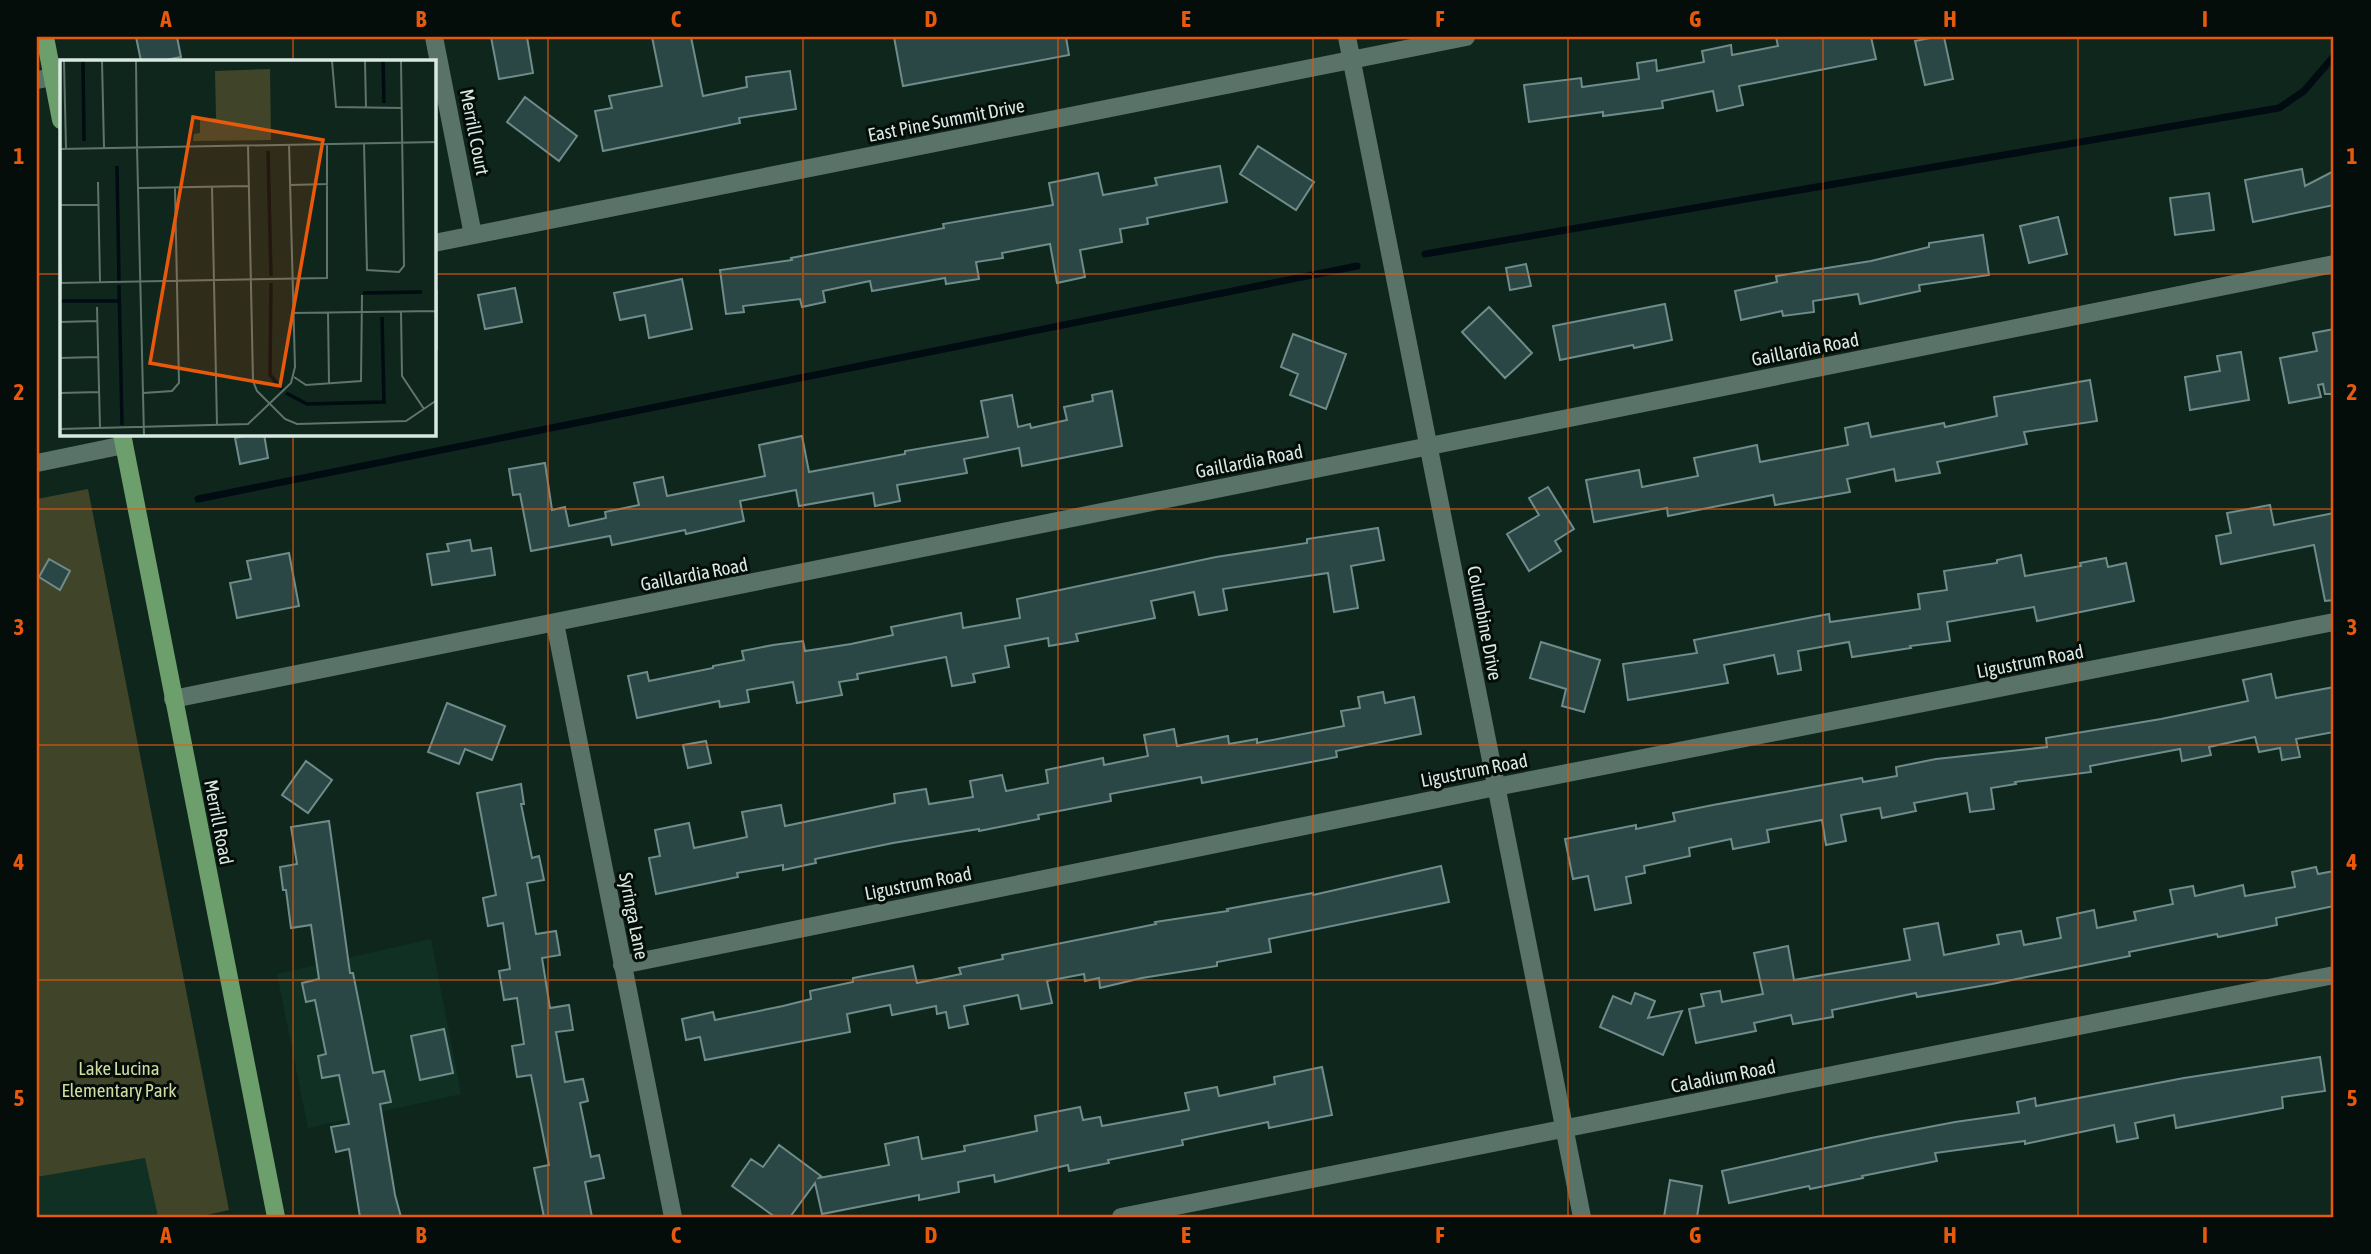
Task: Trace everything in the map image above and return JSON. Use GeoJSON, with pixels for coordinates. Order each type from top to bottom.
{"type":"FeatureCollection","features":[{"type":"Feature","properties":{"kind":"main road"},"geometry":{"type":"LineString","coordinates":[[45,37],[45,78],[60,117]]}},
{"type":"Feature","properties":{"kind":"main road","name":"Merrill Road"},"geometry":{"type":"LineString","coordinates":[[123,440],[275,1217]]}},
{"type":"Feature","properties":{"kind":"street","name":"Merrill Court"},"geometry":{"type":"LineString","coordinates":[[434,37],[473,235]]}},
{"type":"Feature","properties":{"kind":"street","name":"Columbine Drive"},"geometry":{"type":"LineString","coordinates":[[1347,37],[1582,1217]]}},
{"type":"Feature","properties":{"kind":"street","name":"East Pine Summit Drive"},"geometry":{"type":"LineString","coordinates":[[436,243],[1465,37]]}},
{"type":"Feature","properties":{"kind":"street","name":"Gaillardia Road"},"geometry":{"type":"LineString","coordinates":[[173,699],[2334,264]]}},
{"type":"Feature","properties":{"kind":"street"},"geometry":{"type":"LineString","coordinates":[[37,463],[123,440]]}},
{"type":"Feature","properties":{"kind":"street","name":"Ligustrum Road"},"geometry":{"type":"LineString","coordinates":[[622,965],[1496,787],[2334,622]]}},
{"type":"Feature","properties":{"kind":"street","name":"Syringa Lane"},"geometry":{"type":"LineString","coordinates":[[555,623],[673,1217]]}},
{"type":"Feature","properties":{"kind":"street","name":"Caladium Road"},"geometry":{"type":"LineString","coordinates":[[1121,1217],[2334,975]]}},
{"type":"Feature","properties":{"kind":"shaded area"},"geometry":{"type":"Polygon","coordinates":[[[431,939],[461,1094],[308,1128],[277,974],[431,939]]]}},
{"type":"Feature","properties":{"kind":"shaded area"},"geometry":{"type":"Polygon","coordinates":[[[145,1158],[158,1217],[37,1217],[37,1177],[145,1158]]]}},
{"type":"Feature","properties":{"kind":"green space","name":"Lake Lucina Elementary Park"},"geometry":{"type":"Polygon","coordinates":[[[88,489],[229,1210],[202,1216],[158,1217],[145,1158],[37,1177],[37,499],[88,489]]]}},
{"type":"Feature","properties":{"kind":"building"},"geometry":{"type":"Polygon","coordinates":[[[136,37],[177,37],[181,57],[141,60],[136,37]]]}},
{"type":"Feature","properties":{"kind":"building"},"geometry":{"type":"Polygon","coordinates":[[[491,37],[527,37],[533,73],[499,79],[491,37]]]}},
{"type":"Feature","properties":{"kind":"building"},"geometry":{"type":"Polygon","coordinates":[[[652,37],[691,37],[703,96],[747,87],[746,77],[790,71],[796,109],[739,118],[740,123],[603,151],[595,111],[612,108],[609,96],[662,86],[652,37]]]}},
{"type":"Feature","properties":{"kind":"building"},"geometry":{"type":"Polygon","coordinates":[[[894,37],[1066,37],[1069,55],[903,86],[894,37]]]}},
{"type":"Feature","properties":{"kind":"building"},"geometry":{"type":"Polygon","coordinates":[[[1776,37],[1871,37],[1876,59],[1739,86],[1743,105],[1717,111],[1713,91],[1662,101],[1663,108],[1603,116],[1603,112],[1529,122],[1524,85],[1581,78],[1582,87],[1639,79],[1637,63],[1656,60],[1657,71],[1704,62],[1702,51],[1731,45],[1732,55],[1778,46],[1776,37]]]}},
{"type":"Feature","properties":{"kind":"building"},"geometry":{"type":"Polygon","coordinates":[[[1944,37],[1953,79],[1925,85],[1915,41],[1944,37]]]}},
{"type":"Feature","properties":{"kind":"building"},"geometry":{"type":"Polygon","coordinates":[[[525,97],[577,136],[559,161],[507,122],[525,97]]]}},
{"type":"Feature","properties":{"kind":"building"},"geometry":{"type":"Polygon","coordinates":[[[1258,146],[1314,182],[1296,210],[1240,174],[1258,146]]]}},
{"type":"Feature","properties":{"kind":"building"},"geometry":{"type":"Polygon","coordinates":[[[1220,166],[1227,202],[1147,218],[1148,224],[1120,229],[1122,242],[1080,250],[1085,277],[1057,283],[1050,244],[1002,253],[1003,258],[976,262],[979,279],[946,284],[945,278],[872,291],[870,281],[823,291],[825,302],[802,307],[800,299],[743,306],[744,312],[726,314],[720,270],[792,260],[791,258],[944,228],[943,224],[1053,205],[1049,183],[1098,173],[1103,195],[1157,185],[1155,178],[1220,166]]]}},
{"type":"Feature","properties":{"kind":"building"},"geometry":{"type":"Polygon","coordinates":[[[2302,169],[2305,186],[2334,171],[2334,205],[2253,222],[2245,180],[2302,169]]]}},
{"type":"Feature","properties":{"kind":"building"},"geometry":{"type":"Polygon","coordinates":[[[2209,193],[2214,230],[2175,235],[2170,198],[2209,193]]]}},
{"type":"Feature","properties":{"kind":"building"},"geometry":{"type":"Polygon","coordinates":[[[2058,217],[2067,254],[2029,263],[2020,226],[2058,217]]]}},
{"type":"Feature","properties":{"kind":"building"},"geometry":{"type":"Polygon","coordinates":[[[1983,235],[1989,275],[1919,285],[1920,291],[1860,304],[1858,294],[1813,301],[1814,312],[1783,316],[1782,311],[1741,320],[1735,291],[1777,282],[1776,276],[1871,261],[1929,247],[1929,243],[1983,235]]]}},
{"type":"Feature","properties":{"kind":"building"},"geometry":{"type":"Polygon","coordinates":[[[1526,264],[1531,286],[1510,290],[1506,268],[1526,264]]]}},
{"type":"Feature","properties":{"kind":"building"},"geometry":{"type":"Polygon","coordinates":[[[682,279],[692,329],[649,338],[645,315],[620,320],[614,293],[682,279]]]}},
{"type":"Feature","properties":{"kind":"building"},"geometry":{"type":"Polygon","coordinates":[[[515,288],[522,322],[485,329],[478,295],[515,288]]]}},
{"type":"Feature","properties":{"kind":"building"},"geometry":{"type":"Polygon","coordinates":[[[1665,304],[1672,340],[1560,360],[1553,326],[1665,304]]]}},
{"type":"Feature","properties":{"kind":"building"},"geometry":{"type":"Polygon","coordinates":[[[1489,307],[1532,353],[1505,378],[1462,332],[1489,307]]]}},
{"type":"Feature","properties":{"kind":"building"},"geometry":{"type":"Polygon","coordinates":[[[2334,329],[2334,394],[2325,394],[2323,384],[2318,385],[2321,397],[2289,403],[2280,358],[2317,351],[2313,333],[2334,329]]]}},
{"type":"Feature","properties":{"kind":"building"},"geometry":{"type":"Polygon","coordinates":[[[1293,334],[1346,354],[1326,409],[1290,395],[1298,374],[1281,367],[1293,334]]]}},
{"type":"Feature","properties":{"kind":"building"},"geometry":{"type":"Polygon","coordinates":[[[2241,352],[2249,400],[2190,410],[2185,377],[2220,371],[2217,356],[2241,352]]]}},
{"type":"Feature","properties":{"kind":"building"},"geometry":{"type":"Polygon","coordinates":[[[2090,380],[2097,421],[2024,432],[2027,444],[1937,462],[1940,473],[1896,481],[1894,469],[1847,479],[1850,492],[1822,497],[1775,505],[1773,495],[1668,516],[1667,508],[1594,522],[1586,480],[1639,470],[1642,487],[1698,476],[1694,458],[1757,445],[1760,462],[1848,445],[1845,428],[1868,423],[1871,437],[1944,423],[1945,427],[1997,416],[1994,397],[2090,380]]]}},
{"type":"Feature","properties":{"kind":"building"},"geometry":{"type":"Polygon","coordinates":[[[1112,391],[1122,446],[1022,466],[1019,448],[964,459],[967,473],[897,485],[900,501],[875,506],[873,493],[799,506],[796,490],[740,501],[744,521],[686,534],[685,530],[612,545],[610,536],[531,551],[520,494],[513,495],[509,469],[545,463],[552,510],[565,507],[569,526],[606,518],[605,512],[639,505],[634,483],[663,477],[667,496],[765,476],[759,445],[802,436],[809,472],[905,454],[905,451],[988,437],[981,401],[1012,395],[1018,427],[1030,424],[1031,428],[1067,420],[1064,407],[1093,401],[1092,395],[1112,391]]]}},
{"type":"Feature","properties":{"kind":"building"},"geometry":{"type":"Polygon","coordinates":[[[264,436],[268,458],[240,464],[235,438],[264,436]]]}},
{"type":"Feature","properties":{"kind":"building"},"geometry":{"type":"Polygon","coordinates":[[[1548,487],[1574,529],[1555,541],[1561,551],[1529,571],[1507,534],[1539,515],[1529,498],[1548,487]]]}},
{"type":"Feature","properties":{"kind":"building"},"geometry":{"type":"Polygon","coordinates":[[[2270,505],[2274,525],[2334,513],[2334,600],[2325,601],[2314,545],[2221,564],[2216,536],[2231,533],[2227,513],[2270,505]]]}},
{"type":"Feature","properties":{"kind":"building"},"geometry":{"type":"Polygon","coordinates":[[[1378,528],[1384,560],[1351,566],[1358,608],[1334,612],[1328,573],[1223,589],[1227,610],[1199,615],[1194,592],[1151,601],[1155,618],[1076,634],[1078,641],[1049,646],[1048,638],[1005,646],[1009,667],[973,674],[975,682],[952,686],[946,657],[857,674],[858,679],[839,682],[842,695],[797,703],[793,682],[747,690],[749,702],[720,707],[719,701],[637,718],[628,676],[647,672],[649,681],[713,668],[744,660],[742,651],[773,645],[803,641],[805,651],[851,644],[893,635],[891,627],[961,613],[963,628],[1020,618],[1017,599],[1216,557],[1307,543],[1307,539],[1378,528]]]}},
{"type":"Feature","properties":{"kind":"building"},"geometry":{"type":"Polygon","coordinates":[[[470,540],[472,551],[491,548],[495,575],[432,585],[427,554],[449,551],[447,544],[470,540]]]}},
{"type":"Feature","properties":{"kind":"building"},"geometry":{"type":"Polygon","coordinates":[[[289,553],[299,606],[237,618],[230,583],[251,579],[247,561],[289,553]]]}},
{"type":"Feature","properties":{"kind":"building"},"geometry":{"type":"Polygon","coordinates":[[[2021,555],[2025,576],[2081,566],[2080,563],[2106,558],[2108,567],[2126,563],[2134,601],[2037,621],[2034,607],[1947,622],[1950,641],[1852,657],[1849,642],[1798,651],[1801,670],[1778,674],[1774,655],[1724,665],[1728,683],[1628,700],[1623,664],[1697,653],[1694,640],[1829,614],[1830,622],[1920,609],[1918,594],[1947,590],[1944,571],[1997,563],[1997,560],[2021,555]]]}},
{"type":"Feature","properties":{"kind":"building"},"geometry":{"type":"Polygon","coordinates":[[[49,559],[70,571],[60,590],[39,577],[49,559]]]}},
{"type":"Feature","properties":{"kind":"building"},"geometry":{"type":"Polygon","coordinates":[[[1541,642],[1600,660],[1584,712],[1562,706],[1566,689],[1530,678],[1541,642]]]}},
{"type":"Feature","properties":{"kind":"building"},"geometry":{"type":"Polygon","coordinates":[[[2271,674],[2276,698],[2334,687],[2334,732],[2296,739],[2300,757],[2282,760],[2280,748],[2259,752],[2255,737],[2209,747],[2211,755],[2182,761],[2180,749],[2090,766],[2091,772],[2015,782],[2016,784],[1991,788],[1994,809],[1970,812],[1967,793],[1914,803],[1916,811],[1882,818],[1880,808],[1841,815],[1846,841],[1826,845],[1822,820],[1767,830],[1769,842],[1733,849],[1731,839],[1689,848],[1690,856],[1644,866],[1645,873],[1626,877],[1631,903],[1595,910],[1588,876],[1573,879],[1565,839],[1636,825],[1636,829],[1675,821],[1673,813],[1713,805],[1862,778],[1863,782],[1897,776],[1896,767],[1936,759],[2047,747],[2046,738],[2248,701],[2243,680],[2271,674]]]}},
{"type":"Feature","properties":{"kind":"building"},"geometry":{"type":"Polygon","coordinates":[[[1383,692],[1385,703],[1414,697],[1421,734],[1336,751],[1337,757],[1202,783],[1201,777],[1110,794],[1111,801],[1038,815],[1039,819],[979,831],[893,843],[815,859],[816,863],[783,870],[783,865],[737,873],[738,877],[656,894],[649,858],[660,856],[655,830],[689,823],[694,848],[747,837],[742,812],[781,805],[785,826],[895,803],[894,794],[926,789],[929,804],[973,797],[970,781],[1002,775],[1006,791],[1048,783],[1046,770],[1103,758],[1104,765],[1148,756],[1144,735],[1174,729],[1177,746],[1228,736],[1229,744],[1257,739],[1257,743],[1344,726],[1341,711],[1360,708],[1358,697],[1383,692]]]}},
{"type":"Feature","properties":{"kind":"building"},"geometry":{"type":"Polygon","coordinates":[[[447,703],[505,726],[492,760],[465,749],[459,764],[428,752],[447,703]]]}},
{"type":"Feature","properties":{"kind":"building"},"geometry":{"type":"Polygon","coordinates":[[[706,741],[711,763],[688,768],[683,745],[706,741]]]}},
{"type":"Feature","properties":{"kind":"building"},"geometry":{"type":"Polygon","coordinates":[[[306,761],[332,780],[308,813],[282,795],[306,761]]]}},
{"type":"Feature","properties":{"kind":"building"},"geometry":{"type":"Polygon","coordinates":[[[521,784],[524,804],[521,804],[532,858],[539,856],[544,880],[527,883],[536,934],[556,931],[560,955],[542,958],[550,1008],[569,1005],[573,1030],[556,1032],[565,1082],[583,1079],[588,1101],[580,1103],[591,1157],[599,1155],[604,1178],[585,1182],[592,1217],[544,1217],[534,1168],[549,1165],[531,1075],[517,1077],[512,1046],[524,1044],[517,998],[504,1000],[499,971],[510,969],[503,923],[488,926],[483,898],[496,895],[477,793],[521,784]]]}},
{"type":"Feature","properties":{"kind":"building"},"geometry":{"type":"Polygon","coordinates":[[[329,821],[350,973],[353,973],[373,1073],[384,1071],[391,1102],[380,1104],[401,1217],[360,1217],[349,1149],[336,1152],[331,1127],[349,1124],[339,1075],[322,1078],[318,1056],[326,1054],[315,1000],[306,1002],[302,983],[319,979],[311,925],[291,928],[286,890],[283,890],[280,867],[297,864],[291,827],[329,821]]]}},
{"type":"Feature","properties":{"kind":"building"},"geometry":{"type":"Polygon","coordinates":[[[1441,866],[1449,902],[1269,939],[1271,952],[1217,962],[1217,966],[1100,988],[1099,978],[1085,981],[1084,974],[1047,981],[1052,1003],[1021,1009],[1018,995],[964,1006],[968,1024],[949,1028],[946,1012],[937,1014],[936,1006],[892,1015],[890,1005],[847,1014],[850,1032],[705,1060],[700,1037],[686,1040],[682,1019],[713,1012],[715,1020],[783,1006],[811,999],[810,991],[853,982],[853,978],[913,966],[917,983],[961,974],[959,968],[1003,959],[1002,955],[1156,924],[1155,922],[1313,895],[1441,866]]]}},
{"type":"Feature","properties":{"kind":"building"},"geometry":{"type":"Polygon","coordinates":[[[2316,867],[2318,874],[2334,871],[2334,906],[2276,918],[2277,925],[2129,952],[2130,956],[1992,984],[1917,997],[1916,993],[1832,1010],[1833,1017],[1793,1024],[1791,1015],[1754,1023],[1756,1031],[1696,1043],[1689,1009],[1704,1006],[1701,994],[1720,991],[1722,1002],[1763,994],[1754,953],[1788,946],[1794,980],[1910,960],[1904,929],[1938,923],[1944,955],[1999,944],[1997,935],[2021,931],[2024,945],[2061,938],[2057,918],[2094,910],[2097,928],[2136,920],[2134,912],[2173,904],[2170,890],[2193,886],[2195,896],[2243,885],[2245,896],[2295,887],[2292,872],[2316,867]]]}},
{"type":"Feature","properties":{"kind":"building"},"geometry":{"type":"Polygon","coordinates":[[[1635,993],[1655,1001],[1648,1018],[1682,1011],[1663,1055],[1600,1027],[1613,996],[1631,1004],[1635,993]]]}},
{"type":"Feature","properties":{"kind":"building"},"geometry":{"type":"Polygon","coordinates":[[[444,1029],[453,1073],[420,1080],[411,1036],[444,1029]]]}},
{"type":"Feature","properties":{"kind":"building"},"geometry":{"type":"Polygon","coordinates":[[[2320,1057],[2325,1091],[2282,1097],[2283,1108],[2176,1128],[2174,1115],[2135,1123],[2138,1138],[2117,1142],[2114,1125],[2025,1144],[2025,1141],[1935,1153],[1937,1161],[1810,1189],[1809,1186],[1729,1203],[1722,1171],[1871,1138],[2019,1113],[2017,1102],[2035,1098],[2036,1106],[2184,1078],[2320,1057]]]}},
{"type":"Feature","properties":{"kind":"building"},"geometry":{"type":"Polygon","coordinates":[[[1322,1067],[1332,1115],[1269,1128],[1268,1122],[1182,1140],[1183,1145],[1108,1160],[1109,1163],[1069,1171],[1068,1165],[995,1182],[994,1175],[958,1182],[959,1192],[919,1200],[919,1195],[822,1214],[815,1183],[790,1217],[775,1217],[732,1186],[751,1159],[763,1167],[779,1145],[821,1176],[819,1178],[889,1165],[885,1144],[918,1137],[922,1159],[965,1151],[964,1146],[1037,1131],[1035,1116],[1080,1107],[1083,1120],[1100,1117],[1102,1126],[1189,1110],[1185,1093],[1217,1087],[1219,1096],[1275,1084],[1274,1077],[1322,1067]]]}},
{"type":"Feature","properties":{"kind":"building"},"geometry":{"type":"Polygon","coordinates":[[[1670,1180],[1702,1186],[1697,1217],[1664,1217],[1670,1180]]]}},
{"type":"Feature","properties":{"kind":"waterway"},"geometry":{"type":"LineString","coordinates":[[1425,254],[2279,108],[2304,91],[2334,56]]}},
{"type":"Feature","properties":{"kind":"waterway"},"geometry":{"type":"LineString","coordinates":[[198,499],[1357,266]]}}]}
